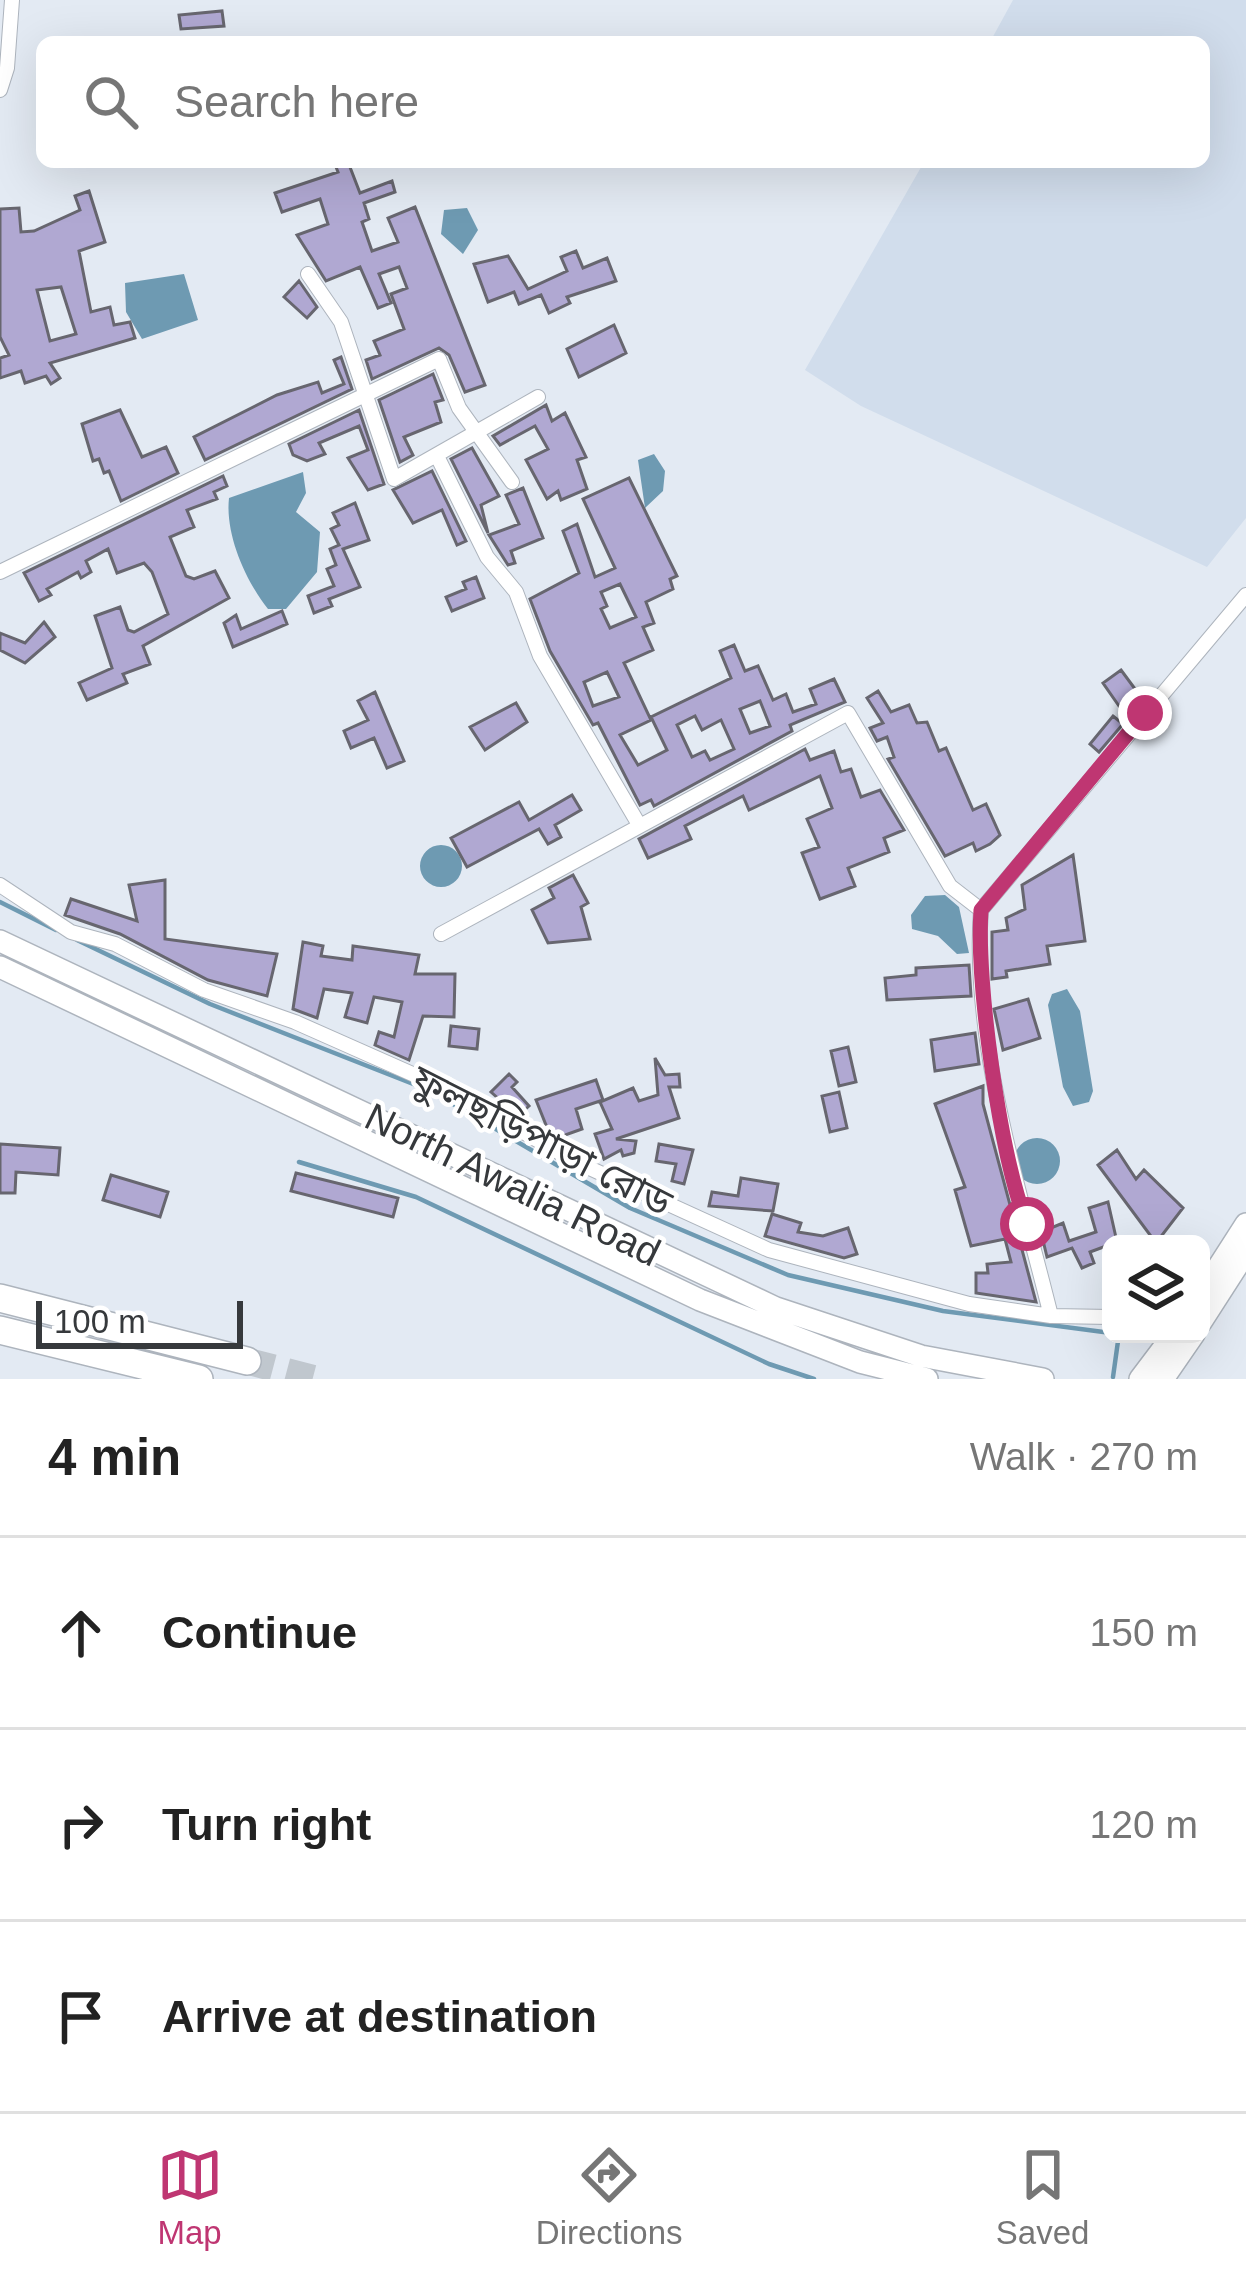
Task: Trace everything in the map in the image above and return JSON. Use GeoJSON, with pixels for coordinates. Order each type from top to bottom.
{"type":"FeatureCollection","features":[{"type":"Feature","properties":{"kind":"highway"},"geometry":{"type":"LineString","coordinates":[[0,1298],[247,1361]]}},
{"type":"Feature","properties":{"kind":"highway"},"geometry":{"type":"LineString","coordinates":[[0,1330],[200,1379]]}},
{"type":"Feature","properties":{"kind":"main road","name":"North Awalia Road"},"geometry":{"type":"LineString","coordinates":[[0,941],[776,1307],[921,1356],[1043,1379]]}},
{"type":"Feature","properties":{"kind":"main road","name":"North Awalia Road"},"geometry":{"type":"LineString","coordinates":[[0,967],[700,1300],[860,1362],[927,1379]]}},
{"type":"Feature","properties":{"kind":"main road"},"geometry":{"type":"LineString","coordinates":[[296,1110],[308,1085]]}},
{"type":"Feature","properties":{"kind":"main road"},"geometry":{"type":"LineString","coordinates":[[355,1138],[366,1113]]}},
{"type":"Feature","properties":{"kind":"main road"},"geometry":{"type":"LineString","coordinates":[[1210,1280],[1246,1224]]}},
{"type":"Feature","properties":{"kind":"main road"},"geometry":{"type":"LineString","coordinates":[[1210,1308],[1246,1252]]}},
{"type":"Feature","properties":{"kind":"main road"},"geometry":{"type":"LineString","coordinates":[[1140,1379],[1167,1343]]}},
{"type":"Feature","properties":{"kind":"main road"},"geometry":{"type":"LineString","coordinates":[[1163,1379],[1188,1343]]}},
{"type":"Feature","properties":{"kind":"street"},"geometry":{"type":"LineString","coordinates":[[0,90],[8,68],[12,0]]}},
{"type":"Feature","properties":{"kind":"street"},"geometry":{"type":"LineString","coordinates":[[308,274],[341,322],[394,479],[538,397]]}},
{"type":"Feature","properties":{"kind":"street"},"geometry":{"type":"LineString","coordinates":[[0,572],[439,359],[475,434],[512,482]]}},
{"type":"Feature","properties":{"kind":"street"},"geometry":{"type":"LineString","coordinates":[[437,456],[487,556],[516,592],[540,656],[638,823]]}},
{"type":"Feature","properties":{"kind":"street"},"geometry":{"type":"LineString","coordinates":[[1051,1316],[1009,1166],[983,985],[981,910],[1246,595]]}},
{"type":"Feature","properties":{"kind":"street"},"geometry":{"type":"LineString","coordinates":[[441,934],[848,712],[939,870],[960,898],[981,910]]}},
{"type":"Feature","properties":{"kind":"street","name":"ফুলছড়িপাড়া রোড"},"geometry":{"type":"LineString","coordinates":[[0,885],[70,932],[115,944],[204,990],[295,1022],[453,1092],[555,1151],[769,1250],[970,1304],[1051,1316],[1102,1317]]}},
{"type":"Feature","properties":{"kind":"shaded area"},"geometry":{"type":"Polygon","coordinates":[[[1013,0],[1246,0],[1246,518],[1207,567],[861,406],[805,370],[921,168],[1210,168],[1210,36],[993,36],[1013,0]]]}},
{"type":"Feature","properties":{"kind":"water"},"geometry":{"type":"Polygon","coordinates":[[[467,208],[478,230],[463,254],[441,234],[444,210],[467,208]]]}},
{"type":"Feature","properties":{"kind":"water"},"geometry":{"type":"Polygon","coordinates":[[[184,274],[198,320],[142,339],[126,312],[125,283],[184,274]]]}},
{"type":"Feature","properties":{"kind":"water"},"geometry":{"type":"Polygon","coordinates":[[[654,454],[665,471],[663,491],[645,508],[638,460],[654,454]]]}},
{"type":"Feature","properties":{"kind":"water"},"geometry":{"type":"Polygon","coordinates":[[[303,472],[306,493],[296,512],[320,532],[317,572],[286,609],[268,609],[238,556],[229,498],[303,472]]]}},
{"type":"Feature","properties":{"kind":"water"},"geometry":{"type":"Polygon","coordinates":[[[441,845],[456,851],[462,866],[456,881],[441,887],[426,881],[420,866],[426,851],[441,845]]]}},
{"type":"Feature","properties":{"kind":"water"},"geometry":{"type":"Polygon","coordinates":[[[945,895],[959,907],[969,953],[957,954],[938,936],[912,929],[911,915],[925,896],[945,895]]]}},
{"type":"Feature","properties":{"kind":"water"},"geometry":{"type":"Polygon","coordinates":[[[1067,989],[1080,1011],[1093,1091],[1089,1102],[1073,1106],[1063,1087],[1048,1005],[1052,994],[1067,989]]]}},
{"type":"Feature","properties":{"kind":"water"},"geometry":{"type":"Polygon","coordinates":[[[1037,1138],[1053,1145],[1060,1161],[1053,1177],[1037,1184],[1021,1177],[1014,1161],[1021,1145],[1037,1138]]]}},
{"type":"Feature","properties":{"kind":"building"},"geometry":{"type":"Polygon","coordinates":[[[222,11],[224,26],[181,29],[179,15],[222,11]]]}},
{"type":"Feature","properties":{"kind":"building"},"geometry":{"type":"Polygon","coordinates":[[[336,168],[350,168],[360,193],[392,181],[395,192],[364,203],[369,219],[362,222],[372,251],[398,242],[388,218],[415,207],[485,385],[465,392],[449,355],[439,348],[372,379],[366,360],[380,355],[374,341],[404,329],[391,294],[407,288],[399,267],[379,274],[391,303],[378,308],[360,267],[326,281],[297,235],[328,224],[320,199],[282,212],[275,193],[338,172],[336,168]]]}},
{"type":"Feature","properties":{"kind":"building"},"geometry":{"type":"Polygon","coordinates":[[[89,191],[105,242],[79,251],[91,312],[110,307],[114,325],[130,322],[135,338],[50,363],[60,378],[51,384],[46,376],[25,383],[21,371],[0,378],[0,358],[9,355],[0,337],[0,209],[19,208],[21,232],[34,231],[80,210],[75,196],[89,191]],[[61,287],[37,290],[50,341],[76,334],[61,287]]]}},
{"type":"Feature","properties":{"kind":"building"},"geometry":{"type":"Polygon","coordinates":[[[576,251],[583,268],[607,258],[616,281],[567,297],[570,303],[549,313],[541,295],[519,304],[514,292],[488,302],[474,264],[508,256],[528,289],[567,271],[561,257],[576,251]]]}},
{"type":"Feature","properties":{"kind":"building"},"geometry":{"type":"Polygon","coordinates":[[[299,281],[317,307],[307,318],[284,297],[299,281]]]}},
{"type":"Feature","properties":{"kind":"building"},"geometry":{"type":"Polygon","coordinates":[[[614,325],[626,353],[579,377],[567,349],[614,325]]]}},
{"type":"Feature","properties":{"kind":"building"},"geometry":{"type":"Polygon","coordinates":[[[341,357],[352,389],[205,460],[194,437],[277,395],[318,382],[322,393],[344,384],[334,360],[341,357]]]}},
{"type":"Feature","properties":{"kind":"building"},"geometry":{"type":"Polygon","coordinates":[[[433,374],[443,400],[435,402],[441,422],[404,437],[413,455],[400,462],[379,400],[433,374]]]}},
{"type":"Feature","properties":{"kind":"building"},"geometry":{"type":"Polygon","coordinates":[[[546,405],[552,421],[565,413],[586,457],[577,460],[587,489],[561,500],[558,491],[547,499],[526,460],[548,449],[535,426],[500,445],[493,436],[546,405]]]}},
{"type":"Feature","properties":{"kind":"building"},"geometry":{"type":"Polygon","coordinates":[[[120,410],[142,457],[166,447],[178,473],[121,501],[109,471],[104,473],[99,459],[93,461],[82,424],[120,410]]]}},
{"type":"Feature","properties":{"kind":"building"},"geometry":{"type":"Polygon","coordinates":[[[359,410],[384,484],[368,490],[348,458],[368,450],[359,426],[319,443],[325,454],[307,461],[293,455],[289,444],[359,410]]]}},
{"type":"Feature","properties":{"kind":"building"},"geometry":{"type":"Polygon","coordinates":[[[472,448],[499,496],[481,505],[488,533],[451,459],[472,448]]]}},
{"type":"Feature","properties":{"kind":"building"},"geometry":{"type":"Polygon","coordinates":[[[432,471],[466,541],[457,545],[442,510],[413,523],[393,490],[432,471]]]}},
{"type":"Feature","properties":{"kind":"building"},"geometry":{"type":"Polygon","coordinates":[[[223,476],[227,486],[214,492],[217,499],[187,510],[194,527],[170,537],[186,576],[194,579],[215,571],[229,598],[143,646],[150,664],[123,674],[127,683],[87,700],[79,683],[112,668],[95,616],[120,607],[128,630],[134,632],[168,614],[152,572],[144,563],[117,573],[108,549],[86,561],[91,572],[81,578],[78,572],[47,589],[51,595],[39,601],[24,573],[223,476]]]}},
{"type":"Feature","properties":{"kind":"building"},"geometry":{"type":"Polygon","coordinates":[[[629,478],[677,576],[670,579],[673,589],[646,602],[654,623],[643,627],[653,650],[624,663],[651,720],[620,735],[638,765],[667,750],[651,717],[731,678],[720,651],[734,645],[745,671],[758,666],[773,700],[786,694],[793,712],[816,704],[810,689],[834,679],[845,702],[790,725],[792,731],[654,806],[651,800],[640,805],[598,723],[593,725],[550,651],[530,599],[579,573],[563,531],[577,524],[595,577],[615,568],[583,499],[629,478]],[[620,584],[601,592],[607,606],[601,609],[610,628],[636,617],[620,584]],[[607,672],[584,682],[593,706],[619,697],[607,672]],[[760,701],[740,709],[750,733],[770,726],[760,701]],[[695,716],[677,725],[692,757],[705,751],[710,760],[734,749],[721,720],[702,730],[695,716]]]}},
{"type":"Feature","properties":{"kind":"building"},"geometry":{"type":"Polygon","coordinates":[[[523,488],[543,538],[511,551],[515,563],[508,565],[489,535],[519,524],[506,495],[523,488]]]}},
{"type":"Feature","properties":{"kind":"building"},"geometry":{"type":"Polygon","coordinates":[[[355,503],[369,540],[343,549],[360,587],[329,599],[332,606],[314,613],[308,596],[334,586],[327,569],[336,565],[330,549],[339,545],[331,529],[339,525],[333,513],[355,503]]]}},
{"type":"Feature","properties":{"kind":"building"},"geometry":{"type":"Polygon","coordinates":[[[476,577],[484,598],[452,611],[446,597],[466,589],[463,582],[476,577]]]}},
{"type":"Feature","properties":{"kind":"building"},"geometry":{"type":"Polygon","coordinates":[[[282,611],[287,624],[233,647],[224,623],[236,615],[241,629],[282,611]]]}},
{"type":"Feature","properties":{"kind":"building"},"geometry":{"type":"Polygon","coordinates":[[[44,622],[55,637],[25,663],[0,650],[0,633],[25,643],[44,622]]]}},
{"type":"Feature","properties":{"kind":"building"},"geometry":{"type":"Polygon","coordinates":[[[1121,670],[1138,693],[1119,706],[1103,683],[1121,670]]]}},
{"type":"Feature","properties":{"kind":"building"},"geometry":{"type":"Polygon","coordinates":[[[878,691],[891,712],[909,705],[917,723],[927,722],[939,751],[946,748],[973,810],[986,804],[1000,835],[990,844],[976,851],[973,843],[945,856],[888,759],[894,757],[887,737],[877,741],[870,728],[883,723],[867,698],[878,691]]]}},
{"type":"Feature","properties":{"kind":"building"},"geometry":{"type":"Polygon","coordinates":[[[375,692],[404,761],[387,768],[374,738],[351,748],[344,731],[368,720],[358,701],[375,692]]]}},
{"type":"Feature","properties":{"kind":"building"},"geometry":{"type":"Polygon","coordinates":[[[516,703],[527,722],[485,750],[470,727],[516,703]]]}},
{"type":"Feature","properties":{"kind":"building"},"geometry":{"type":"Polygon","coordinates":[[[1113,716],[1123,724],[1099,752],[1090,744],[1113,716]]]}},
{"type":"Feature","properties":{"kind":"building"},"geometry":{"type":"Polygon","coordinates":[[[805,749],[810,760],[834,751],[841,772],[851,769],[861,797],[880,790],[904,830],[884,838],[889,852],[848,868],[855,886],[820,899],[802,853],[819,847],[807,819],[832,808],[820,776],[749,810],[743,796],[685,826],[691,839],[648,858],[639,839],[805,749]]]}},
{"type":"Feature","properties":{"kind":"building"},"geometry":{"type":"Polygon","coordinates":[[[572,795],[581,810],[555,825],[561,837],[548,844],[539,829],[467,867],[451,838],[519,802],[529,820],[572,795]]]}},
{"type":"Feature","properties":{"kind":"building"},"geometry":{"type":"Polygon","coordinates":[[[1073,855],[1085,941],[1047,946],[1050,964],[1006,971],[1007,977],[992,979],[992,932],[1008,930],[1006,918],[1025,909],[1022,885],[1073,855]]]}},
{"type":"Feature","properties":{"kind":"building"},"geometry":{"type":"Polygon","coordinates":[[[573,875],[588,903],[581,907],[590,939],[548,943],[532,910],[554,898],[549,888],[573,875]]]}},
{"type":"Feature","properties":{"kind":"building"},"geometry":{"type":"Polygon","coordinates":[[[165,880],[165,939],[277,954],[267,996],[208,980],[120,934],[65,915],[71,899],[137,921],[129,885],[165,880]]]}},
{"type":"Feature","properties":{"kind":"building"},"geometry":{"type":"Polygon","coordinates":[[[303,942],[323,946],[321,956],[352,960],[353,946],[419,955],[415,974],[455,974],[454,1017],[423,1016],[409,1060],[375,1045],[379,1032],[394,1037],[402,1002],[374,997],[367,1023],[345,1017],[352,993],[324,989],[317,1018],[293,1009],[303,942]]]}},
{"type":"Feature","properties":{"kind":"building"},"geometry":{"type":"Polygon","coordinates":[[[969,965],[971,996],[887,1000],[885,978],[916,975],[916,968],[969,965]]]}},
{"type":"Feature","properties":{"kind":"building"},"geometry":{"type":"Polygon","coordinates":[[[1028,999],[1040,1038],[1003,1050],[994,1009],[1028,999]]]}},
{"type":"Feature","properties":{"kind":"building"},"geometry":{"type":"Polygon","coordinates":[[[451,1026],[479,1029],[477,1049],[449,1046],[451,1026]]]}},
{"type":"Feature","properties":{"kind":"building"},"geometry":{"type":"Polygon","coordinates":[[[975,1033],[979,1064],[935,1071],[931,1040],[975,1033]]]}},
{"type":"Feature","properties":{"kind":"building"},"geometry":{"type":"Polygon","coordinates":[[[848,1047],[856,1082],[839,1086],[831,1051],[848,1047]]]}},
{"type":"Feature","properties":{"kind":"building"},"geometry":{"type":"Polygon","coordinates":[[[655,1058],[665,1075],[679,1074],[680,1087],[669,1087],[679,1118],[616,1139],[636,1141],[634,1153],[623,1156],[621,1150],[604,1159],[595,1134],[612,1129],[600,1102],[633,1088],[639,1101],[658,1095],[655,1058]]]}},
{"type":"Feature","properties":{"kind":"building"},"geometry":{"type":"Polygon","coordinates":[[[509,1074],[517,1082],[512,1087],[529,1106],[518,1116],[491,1092],[509,1074]]]}},
{"type":"Feature","properties":{"kind":"building"},"geometry":{"type":"Polygon","coordinates":[[[596,1080],[603,1100],[576,1109],[582,1129],[557,1138],[550,1135],[536,1100],[596,1080]]]}},
{"type":"Feature","properties":{"kind":"building"},"geometry":{"type":"Polygon","coordinates":[[[983,1086],[983,1104],[1036,1302],[976,1293],[976,1273],[988,1273],[987,1264],[1011,1262],[1005,1239],[971,1246],[955,1190],[965,1187],[935,1104],[983,1086]]]}},
{"type":"Feature","properties":{"kind":"building"},"geometry":{"type":"Polygon","coordinates":[[[839,1092],[847,1128],[830,1132],[822,1096],[839,1092]]]}},
{"type":"Feature","properties":{"kind":"building"},"geometry":{"type":"Polygon","coordinates":[[[0,1144],[60,1148],[58,1175],[16,1172],[15,1193],[0,1193],[0,1144]]]}},
{"type":"Feature","properties":{"kind":"building"},"geometry":{"type":"Polygon","coordinates":[[[659,1144],[693,1150],[684,1184],[672,1181],[676,1164],[656,1161],[659,1144]]]}},
{"type":"Feature","properties":{"kind":"building"},"geometry":{"type":"Polygon","coordinates":[[[1117,1150],[1136,1179],[1144,1170],[1183,1208],[1162,1235],[1150,1235],[1098,1165],[1117,1150]]]}},
{"type":"Feature","properties":{"kind":"building"},"geometry":{"type":"Polygon","coordinates":[[[296,1173],[398,1198],[393,1217],[291,1191],[296,1173]]]}},
{"type":"Feature","properties":{"kind":"building"},"geometry":{"type":"Polygon","coordinates":[[[111,1175],[168,1192],[160,1217],[103,1200],[111,1175]]]}},
{"type":"Feature","properties":{"kind":"building"},"geometry":{"type":"Polygon","coordinates":[[[741,1178],[778,1184],[773,1211],[709,1206],[712,1192],[738,1196],[741,1178]]]}},
{"type":"Feature","properties":{"kind":"building"},"geometry":{"type":"Polygon","coordinates":[[[1108,1202],[1115,1235],[1102,1235],[1102,1248],[1090,1252],[1094,1263],[1082,1268],[1072,1248],[1047,1257],[1041,1232],[1063,1223],[1069,1241],[1096,1232],[1089,1208],[1108,1202]]]}},
{"type":"Feature","properties":{"kind":"building"},"geometry":{"type":"Polygon","coordinates":[[[772,1214],[801,1223],[798,1232],[823,1236],[848,1228],[857,1254],[844,1258],[765,1236],[772,1214]]]}},
{"type":"Feature","properties":{"kind":"waterway"},"geometry":{"type":"LineString","coordinates":[[0,902],[56,930]]}},
{"type":"Feature","properties":{"kind":"waterway"},"geometry":{"type":"LineString","coordinates":[[77,940],[210,1004],[431,1091],[630,1208],[788,1275],[943,1311],[1102,1332]]}},
{"type":"Feature","properties":{"kind":"waterway"},"geometry":{"type":"LineString","coordinates":[[299,1162],[416,1197],[769,1364],[814,1379]]}},
{"type":"Feature","properties":{"kind":"waterway"},"geometry":{"type":"LineString","coordinates":[[1113,1377],[1118,1343]]}},
{"type":"Feature","properties":{"kind":"tunnel"},"geometry":{"type":"LineString","coordinates":[[247,1361],[315,1379]]}},
{"type":"Feature","properties":{"kind":"route"},"geometry":{"type":"LineString","coordinates":[[1027,1224],[1009,1166],[983,985],[981,910],[1145,713]]}}]}
